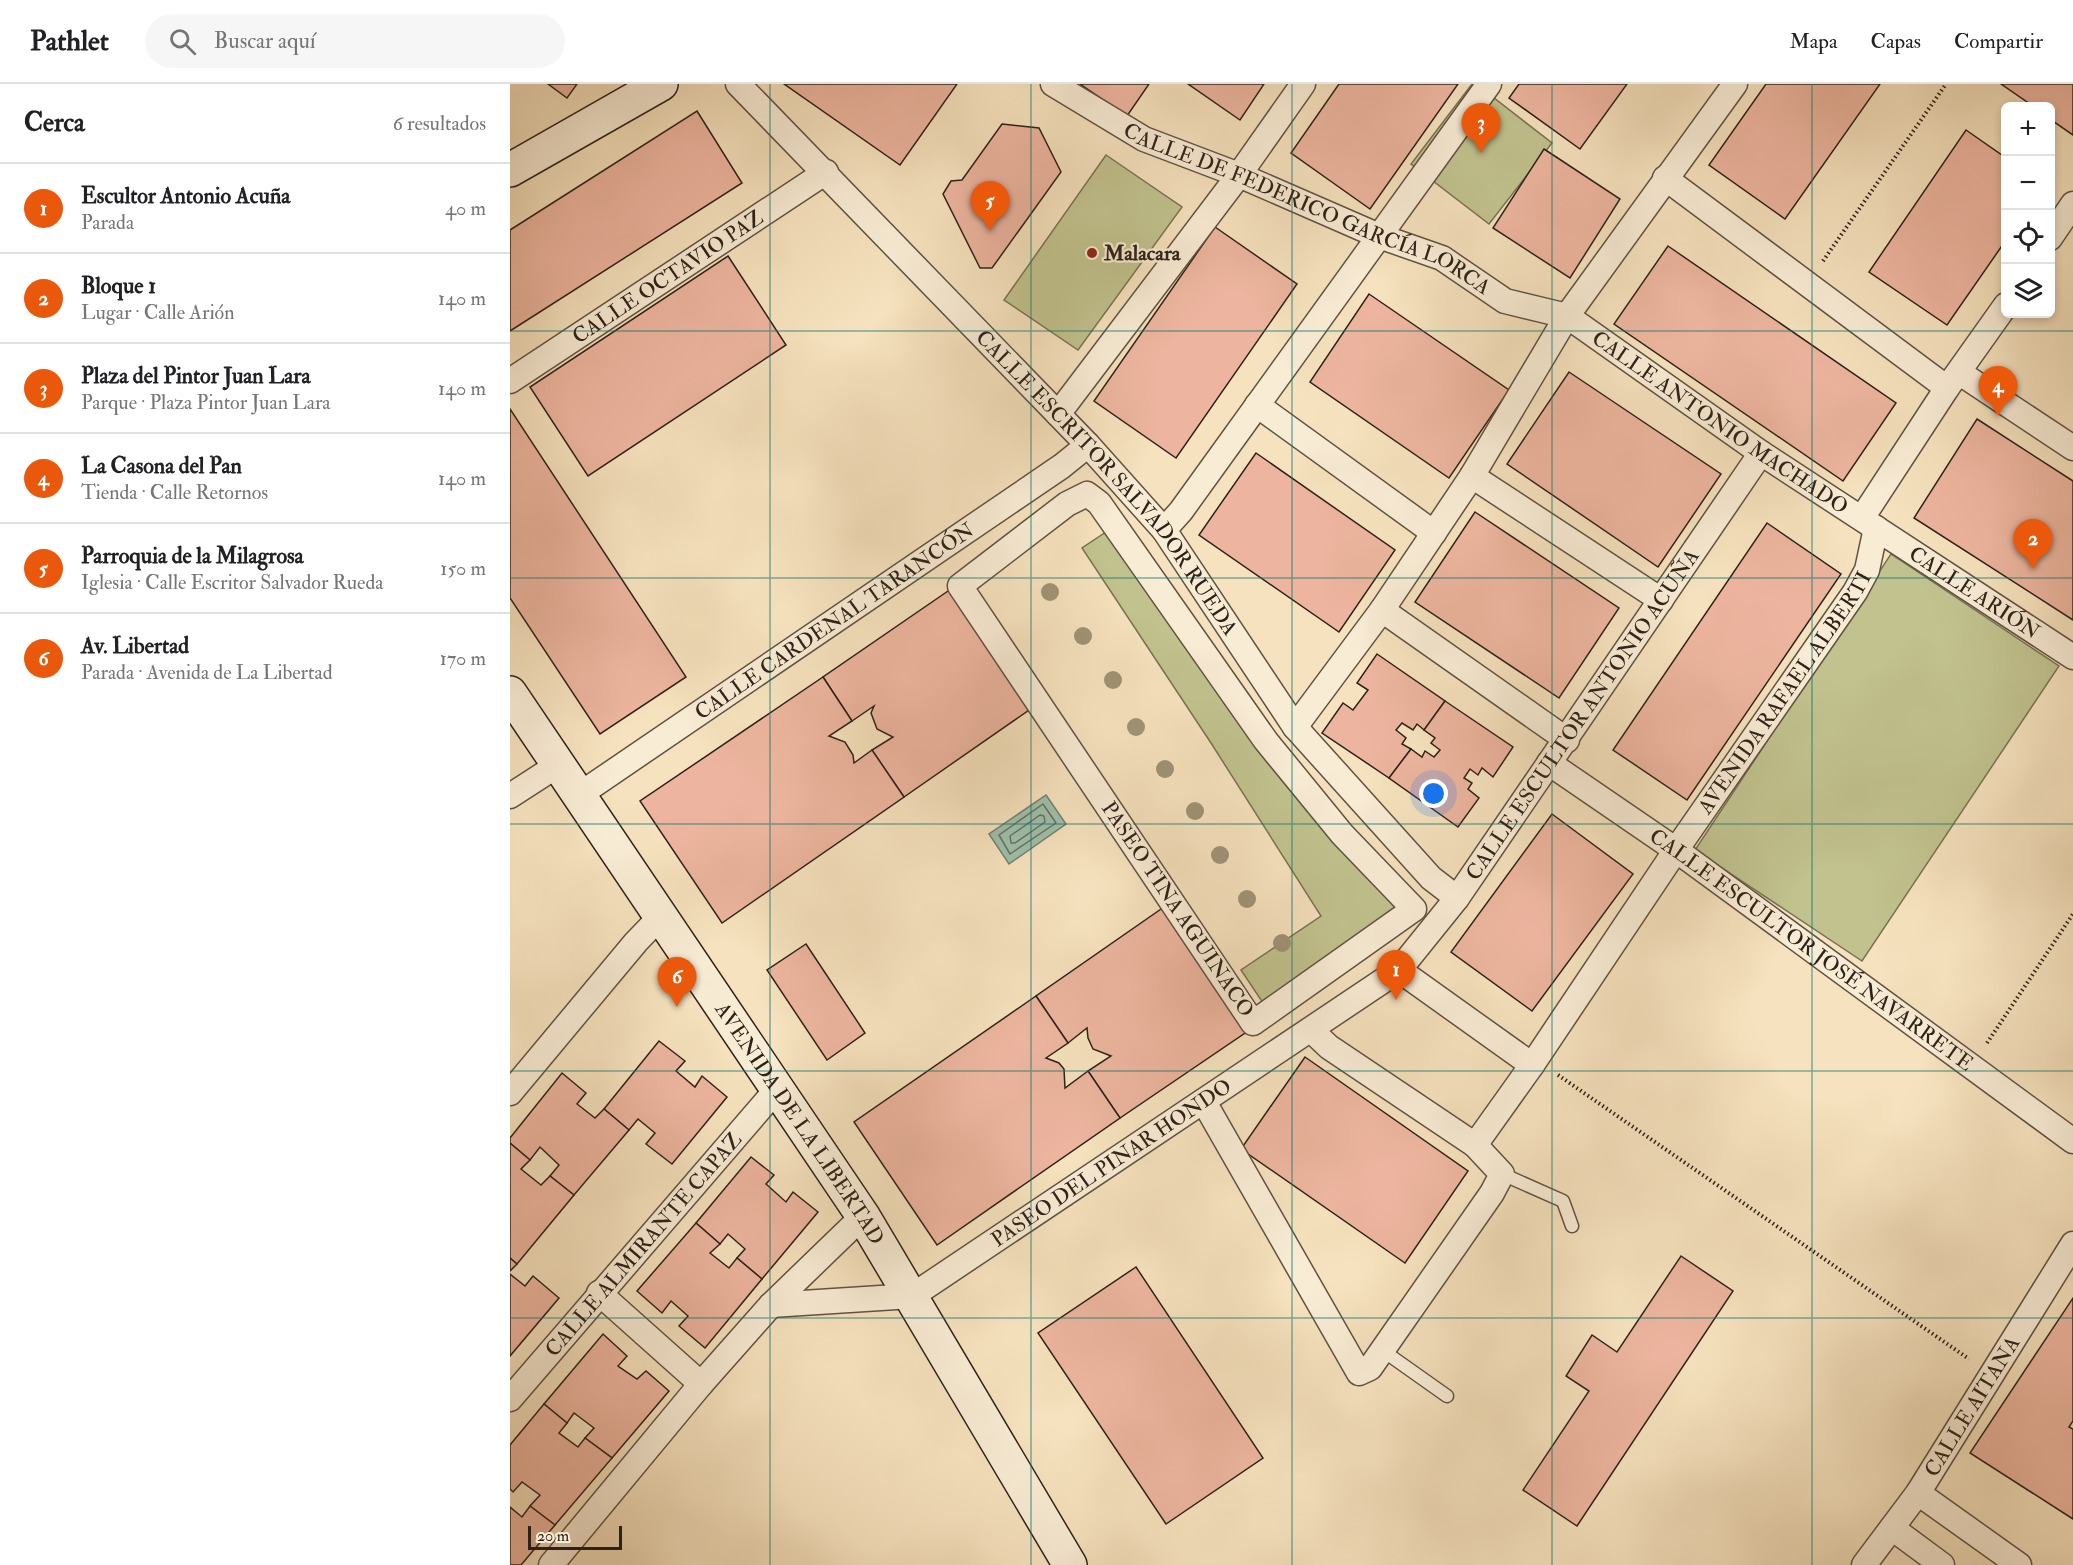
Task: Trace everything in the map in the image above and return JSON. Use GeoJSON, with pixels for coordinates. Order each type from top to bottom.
{"type":"FeatureCollection","features":[{"type":"Feature","properties":{"kind":"street"},"geometry":{"type":"LineString","coordinates":[[510,170],[661,84]]}},
{"type":"Feature","properties":{"kind":"street","name":"CALLE ESCRITOR SALVADOR RUEDA"},"geometry":{"type":"LineString","coordinates":[[738,84],[826,172],[1088,445],[1164,530],[1295,727],[1431,878],[1457,898]]}},
{"type":"Feature","properties":{"kind":"street","name":"CALLE DE FEDERICO GARCÍA LORCA"},"geometry":{"type":"LineString","coordinates":[[1053,84],[1144,139],[1239,175],[1379,236],[1442,258],[1505,301],[1567,316]]}},
{"type":"Feature","properties":{"kind":"street"},"geometry":{"type":"LineString","coordinates":[[1058,414],[1239,175],[1303,84]]}},
{"type":"Feature","properties":{"kind":"street"},"geometry":{"type":"LineString","coordinates":[[1164,530],[1181,511],[1489,84]]}},
{"type":"Feature","properties":{"kind":"street"},"geometry":{"type":"LineString","coordinates":[[1295,727],[1382,610],[1434,533],[1472,476],[1567,316],[1665,178],[1724,87]]}},
{"type":"Feature","properties":{"kind":"street","name":"CALLE OCTAVIO PAZ"},"geometry":{"type":"LineString","coordinates":[[510,381],[826,172]]}},
{"type":"Feature","properties":{"kind":"street"},"geometry":{"type":"LineString","coordinates":[[1665,178],[1807,284],[1953,381],[2073,448]]}},
{"type":"Feature","properties":{"kind":"street"},"geometry":{"type":"LineString","coordinates":[[2055,231],[2073,204]]}},
{"type":"Feature","properties":{"kind":"street","name":"AVENIDA RAFAEL ALBERTI"},"geometry":{"type":"LineString","coordinates":[[1475,1145],[1855,592],[1867,570],[1869,523],[1953,381],[2001,312]]}},
{"type":"Feature","properties":{"kind":"street","name":"CALLE ANTONIO MACHADO"},"geometry":{"type":"LineString","coordinates":[[1567,316],[1761,453],[1869,523]]}},
{"type":"Feature","properties":{"kind":"street"},"geometry":{"type":"LineString","coordinates":[[1257,405],[1434,533]]}},
{"type":"Feature","properties":{"kind":"street","name":"CALLE CARDENAL TARANCÓN"},"geometry":{"type":"LineString","coordinates":[[579,795],[1062,466],[1088,445]]}},
{"type":"Feature","properties":{"kind":"street","name":"CALLE ESCULTOR ANTONIO ACUÑA"},"geometry":{"type":"LineString","coordinates":[[1311,1030],[1399,970],[1457,898],[1761,453]]}},
{"type":"Feature","properties":{"kind":"street"},"geometry":{"type":"LineString","coordinates":[[1472,476],[1661,600]]}},
{"type":"Feature","properties":{"kind":"street","name":"PASEO TINA AGUINACO"},"geometry":{"type":"LineString","coordinates":[[1087,494],[1099,503],[1266,741],[1342,834],[1414,909],[1253,1023],[960,586],[1067,504],[1087,494]]}},
{"type":"Feature","properties":{"kind":"street","name":"CALLE ARIÓN"},"geometry":{"type":"LineString","coordinates":[[1869,523],[2073,657]]}},
{"type":"Feature","properties":{"kind":"street"},"geometry":{"type":"LineString","coordinates":[[1382,610],[1567,740]]}},
{"type":"Feature","properties":{"kind":"street","name":"AVENIDA DE LA LIBERTAD"},"geometry":{"type":"LineString","coordinates":[[510,693],[863,1216],[1070,1565]]}},
{"type":"Feature","properties":{"kind":"street","name":"CALLE ESCULTOR JOSÉ NAVARRETE"},"geometry":{"type":"LineString","coordinates":[[1549,763],[1676,850],[2073,1141]]}},
{"type":"Feature","properties":{"kind":"street"},"geometry":{"type":"LineString","coordinates":[[510,796],[558,765]]}},
{"type":"Feature","properties":{"kind":"street"},"geometry":{"type":"LineString","coordinates":[[510,1093],[636,942],[661,916]]}},
{"type":"Feature","properties":{"kind":"street"},"geometry":{"type":"LineString","coordinates":[[1399,970],[1532,1065]]}},
{"type":"Feature","properties":{"kind":"street"},"geometry":{"type":"LineString","coordinates":[[1204,1102],[1359,1373],[1370,1368],[1492,1193],[1502,1173],[1475,1145],[1329,1047],[1311,1030]]}},
{"type":"Feature","properties":{"kind":"street","name":"PASEO DEL PINAR HONDO"},"geometry":{"type":"LineString","coordinates":[[912,1296],[1311,1030]]}},
{"type":"Feature","properties":{"kind":"street","name":"CALLE ALMIRANTE CAPAZ"},"geometry":{"type":"LineString","coordinates":[[510,1399],[777,1089]]}},
{"type":"Feature","properties":{"kind":"street"},"geometry":{"type":"LineString","coordinates":[[551,1565],[701,1384],[771,1305],[863,1216]]}},
{"type":"Feature","properties":{"kind":"street","name":"CALLE AITANA"},"geometry":{"type":"LineString","coordinates":[[1864,1565],[1918,1493],[1993,1376],[2073,1244]]}},
{"type":"Feature","properties":{"kind":"street"},"geometry":{"type":"LineString","coordinates":[[599,1293],[701,1384]]}},
{"type":"Feature","properties":{"kind":"street"},"geometry":{"type":"LineString","coordinates":[[771,1305],[912,1296]]}},
{"type":"Feature","properties":{"kind":"street"},"geometry":{"type":"LineString","coordinates":[[1918,1493],[2019,1565]]}},
{"type":"Feature","properties":{"kind":"street"},"geometry":{"type":"LineString","coordinates":[[1892,1528],[1942,1565]]}},
{"type":"Feature","properties":{"kind":"lane"},"geometry":{"type":"LineString","coordinates":[[1502,1173],[1563,1201],[1572,1226]]}},
{"type":"Feature","properties":{"kind":"lane"},"geometry":{"type":"LineString","coordinates":[[1382,1350],[1447,1396]]}},
{"type":"Feature","properties":{"kind":"path"},"geometry":{"type":"LineString","coordinates":[[1807,284],[1946,84]]}},
{"type":"Feature","properties":{"kind":"path"},"geometry":{"type":"LineString","coordinates":[[1971,1066],[2073,914]]}},
{"type":"Feature","properties":{"kind":"path"},"geometry":{"type":"LineString","coordinates":[[1532,1065],[1552,1071],[1993,1376]]}},
{"type":"Feature","properties":{"kind":"green space"},"geometry":{"type":"Polygon","coordinates":[[[1472,84],[1476,84],[1552,143],[1489,224],[1411,164],[1472,84]]]}},
{"type":"Feature","properties":{"kind":"green space","name":"Malacara"},"geometry":{"type":"Polygon","coordinates":[[[1106,155],[1182,207],[1078,350],[1004,300],[1106,155]]]}},
{"type":"Feature","properties":{"kind":"green space"},"geometry":{"type":"Polygon","coordinates":[[[1109,530],[1400,910],[1265,1006],[1241,970],[1321,916],[1211,743],[1082,548],[1109,530]]]}},
{"type":"Feature","properties":{"kind":"green space"},"geometry":{"type":"Polygon","coordinates":[[[1891,554],[2059,666],[1862,961],[1695,850],[1891,554]]]}},
{"type":"Feature","properties":{"kind":"water"},"geometry":{"type":"Polygon","coordinates":[[[1046,795],[1066,824],[1009,864],[989,834],[1046,795]]]}},
{"type":"Feature","properties":{"kind":"building"},"geometry":{"type":"Polygon","coordinates":[[[548,84],[577,84],[567,98],[548,84]]]}},
{"type":"Feature","properties":{"kind":"building"},"geometry":{"type":"Polygon","coordinates":[[[784,84],[957,84],[900,165],[784,84]]]}},
{"type":"Feature","properties":{"kind":"building"},"geometry":{"type":"Polygon","coordinates":[[[1080,84],[1149,84],[1127,116],[1080,84]]]}},
{"type":"Feature","properties":{"kind":"building"},"geometry":{"type":"Polygon","coordinates":[[[1188,84],[1264,84],[1240,120],[1188,84]]]}},
{"type":"Feature","properties":{"kind":"building"},"geometry":{"type":"Polygon","coordinates":[[[1339,84],[1458,84],[1370,209],[1291,153],[1339,84]]]}},
{"type":"Feature","properties":{"kind":"building"},"geometry":{"type":"Polygon","coordinates":[[[1519,84],[1627,84],[1580,149],[1509,98],[1519,84]]]}},
{"type":"Feature","properties":{"kind":"building"},"geometry":{"type":"Polygon","coordinates":[[[1766,84],[1880,84],[1785,219],[1709,165],[1766,84]]]}},
{"type":"Feature","properties":{"kind":"building"},"geometry":{"type":"Polygon","coordinates":[[[2001,84],[2073,84],[2073,135],[2055,122],[2055,102],[2027,102],[2001,84]]]}},
{"type":"Feature","properties":{"kind":"building"},"geometry":{"type":"Polygon","coordinates":[[[697,111],[742,183],[510,331],[510,230],[697,111]]]}},
{"type":"Feature","properties":{"kind":"building"},"geometry":{"type":"Polygon","coordinates":[[[1002,124],[1039,128],[1061,172],[992,268],[980,268],[943,194],[951,181],[962,180],[1002,124]]]}},
{"type":"Feature","properties":{"kind":"building"},"geometry":{"type":"Polygon","coordinates":[[[1966,130],[2001,154],[2001,247],[1947,325],[1869,272],[1966,130]]]}},
{"type":"Feature","properties":{"kind":"building"},"geometry":{"type":"Polygon","coordinates":[[[1544,149],[1620,199],[1570,278],[1493,228],[1544,149]]]}},
{"type":"Feature","properties":{"kind":"building"},"geometry":{"type":"Polygon","coordinates":[[[1215,227],[1297,284],[1176,458],[1094,401],[1215,227]]]}},
{"type":"Feature","properties":{"kind":"building"},"geometry":{"type":"Polygon","coordinates":[[[1668,246],[1896,403],[1843,481],[1614,324],[1668,246]]]}},
{"type":"Feature","properties":{"kind":"building"},"geometry":{"type":"Polygon","coordinates":[[[728,256],[786,345],[588,476],[530,387],[728,256]]]}},
{"type":"Feature","properties":{"kind":"building"},"geometry":{"type":"Polygon","coordinates":[[[1369,294],[1509,390],[1449,478],[1310,382],[1369,294]]]}},
{"type":"Feature","properties":{"kind":"building"},"geometry":{"type":"Polygon","coordinates":[[[1569,372],[1721,474],[1658,567],[1507,464],[1569,372]]]}},
{"type":"Feature","properties":{"kind":"building"},"geometry":{"type":"Polygon","coordinates":[[[510,409],[686,677],[600,734],[510,598],[510,409]]]}},
{"type":"Feature","properties":{"kind":"building"},"geometry":{"type":"Polygon","coordinates":[[[1977,419],[2073,481],[2073,620],[1914,518],[1977,419]]]}},
{"type":"Feature","properties":{"kind":"building"},"geometry":{"type":"Polygon","coordinates":[[[1256,453],[1395,550],[1339,632],[1199,535],[1256,453]]]}},
{"type":"Feature","properties":{"kind":"building"},"geometry":{"type":"Polygon","coordinates":[[[1475,512],[1619,608],[1559,698],[1415,602],[1475,512]]]}},
{"type":"Feature","properties":{"kind":"building"},"geometry":{"type":"Polygon","coordinates":[[[1767,523],[1841,574],[1687,800],[1613,750],[1767,523]]]}},
{"type":"Feature","properties":{"kind":"building"},"geometry":{"type":"Polygon","coordinates":[[[951,589],[1032,708],[904,797],[872,750],[893,737],[877,729],[871,713],[874,706],[852,721],[823,677],[951,589]]]}},
{"type":"Feature","properties":{"kind":"building"},"geometry":{"type":"Polygon","coordinates":[[[1377,654],[1445,701],[1424,730],[1417,724],[1413,730],[1402,723],[1396,730],[1406,738],[1402,744],[1411,749],[1389,778],[1322,733],[1343,703],[1353,710],[1368,690],[1357,683],[1377,654]]]}},
{"type":"Feature","properties":{"kind":"building"},"geometry":{"type":"Polygon","coordinates":[[[823,677],[852,721],[829,736],[845,742],[853,755],[854,763],[872,750],[904,797],[722,923],[640,801],[823,677]]]}},
{"type":"Feature","properties":{"kind":"building"},"geometry":{"type":"Polygon","coordinates":[[[1445,701],[1513,747],[1493,777],[1482,768],[1478,775],[1470,769],[1464,778],[1472,783],[1468,789],[1479,798],[1458,827],[1389,778],[1411,749],[1422,757],[1425,751],[1434,757],[1440,750],[1431,743],[1435,738],[1424,730],[1445,701]]]}},
{"type":"Feature","properties":{"kind":"building"},"geometry":{"type":"Polygon","coordinates":[[[1552,814],[1633,874],[1532,1011],[1451,952],[1552,814]]]}},
{"type":"Feature","properties":{"kind":"building"},"geometry":{"type":"Polygon","coordinates":[[[1164,907],[1248,1031],[1120,1118],[1088,1071],[1111,1056],[1093,1049],[1087,1028],[1068,1043],[1036,996],[1164,907]]]}},
{"type":"Feature","properties":{"kind":"building"},"geometry":{"type":"Polygon","coordinates":[[[806,944],[865,1033],[827,1060],[767,970],[806,944]]]}},
{"type":"Feature","properties":{"kind":"building"},"geometry":{"type":"Polygon","coordinates":[[[1036,996],[1068,1043],[1046,1058],[1059,1063],[1064,1069],[1065,1088],[1088,1071],[1120,1118],[937,1245],[854,1122],[1036,996]]]}},
{"type":"Feature","properties":{"kind":"building"},"geometry":{"type":"Polygon","coordinates":[[[659,1041],[685,1061],[676,1071],[695,1087],[702,1076],[727,1097],[672,1164],[646,1144],[655,1133],[638,1119],[629,1130],[604,1109],[659,1041]]]}},
{"type":"Feature","properties":{"kind":"building"},"geometry":{"type":"Polygon","coordinates":[[[1305,1057],[1468,1171],[1405,1263],[1241,1149],[1305,1057]]]}},
{"type":"Feature","properties":{"kind":"building"},"geometry":{"type":"Polygon","coordinates":[[[562,1073],[586,1093],[577,1104],[595,1118],[604,1109],[629,1130],[574,1195],[550,1176],[559,1165],[540,1147],[530,1160],[510,1143],[510,1138],[562,1073]]]}},
{"type":"Feature","properties":{"kind":"building"},"geometry":{"type":"Polygon","coordinates":[[[510,1143],[530,1160],[521,1169],[541,1185],[550,1176],[574,1195],[517,1264],[510,1258],[510,1143]]]}},
{"type":"Feature","properties":{"kind":"building"},"geometry":{"type":"Polygon","coordinates":[[[751,1157],[774,1175],[766,1184],[786,1202],[793,1192],[818,1212],[762,1279],[737,1258],[745,1249],[728,1234],[720,1244],[696,1223],[751,1157]]]}},
{"type":"Feature","properties":{"kind":"building"},"geometry":{"type":"Polygon","coordinates":[[[696,1223],[720,1244],[710,1253],[729,1268],[737,1258],[762,1279],[705,1348],[679,1326],[688,1316],[671,1301],[662,1313],[637,1291],[696,1223]]]}},
{"type":"Feature","properties":{"kind":"building"},"geometry":{"type":"Polygon","coordinates":[[[1681,1256],[1733,1291],[1577,1526],[1523,1490],[1589,1391],[1566,1376],[1592,1335],[1617,1352],[1681,1256]]]}},
{"type":"Feature","properties":{"kind":"building"},"geometry":{"type":"Polygon","coordinates":[[[510,1258],[517,1264],[510,1271],[510,1258]]]}},
{"type":"Feature","properties":{"kind":"building"},"geometry":{"type":"Polygon","coordinates":[[[1136,1267],[1263,1458],[1166,1524],[1038,1333],[1136,1267]]]}},
{"type":"Feature","properties":{"kind":"building"},"geometry":{"type":"Polygon","coordinates":[[[510,1274],[525,1286],[533,1276],[559,1298],[510,1356],[510,1274]]]}},
{"type":"Feature","properties":{"kind":"building"},"geometry":{"type":"Polygon","coordinates":[[[2073,1298],[2073,1421],[2069,1427],[2073,1429],[2073,1519],[1970,1453],[2073,1298]]]}},
{"type":"Feature","properties":{"kind":"building"},"geometry":{"type":"Polygon","coordinates":[[[603,1334],[627,1356],[618,1366],[637,1379],[646,1371],[669,1391],[612,1458],[585,1438],[594,1428],[574,1413],[567,1423],[544,1404],[603,1334]]]}},
{"type":"Feature","properties":{"kind":"building"},"geometry":{"type":"Polygon","coordinates":[[[544,1404],[567,1423],[559,1433],[578,1447],[585,1438],[612,1458],[555,1525],[530,1506],[540,1495],[522,1482],[513,1492],[510,1489],[510,1445],[544,1404]]]}},
{"type":"Feature","properties":{"kind":"building"},"geometry":{"type":"Polygon","coordinates":[[[530,1506],[555,1525],[521,1565],[510,1565],[510,1507],[522,1517],[530,1506]]]}},
{"type":"Feature","properties":{"kind":"place","name":"Plaza del Pintor Juan Lara"},"geometry":{"type":"Point","coordinates":[1481,153]}},
{"type":"Feature","properties":{"kind":"place","name":"Parroquia de la Milagrosa"},"geometry":{"type":"Point","coordinates":[990,231]}},
{"type":"Feature","properties":{"kind":"place","name":"Malacara"},"geometry":{"type":"Point","coordinates":[1092,253]}},
{"type":"Feature","properties":{"kind":"place","name":"La Casona del Pan"},"geometry":{"type":"Point","coordinates":[1998,416]}},
{"type":"Feature","properties":{"kind":"place","name":"Bloque 1"},"geometry":{"type":"Point","coordinates":[2033,569]}},
{"type":"Feature","properties":{"kind":"place","name":"Escultor Antonio Acuña"},"geometry":{"type":"Point","coordinates":[1396,1000]}},
{"type":"Feature","properties":{"kind":"place","name":"Av. Libertad"},"geometry":{"type":"Point","coordinates":[677,1007]}}]}
